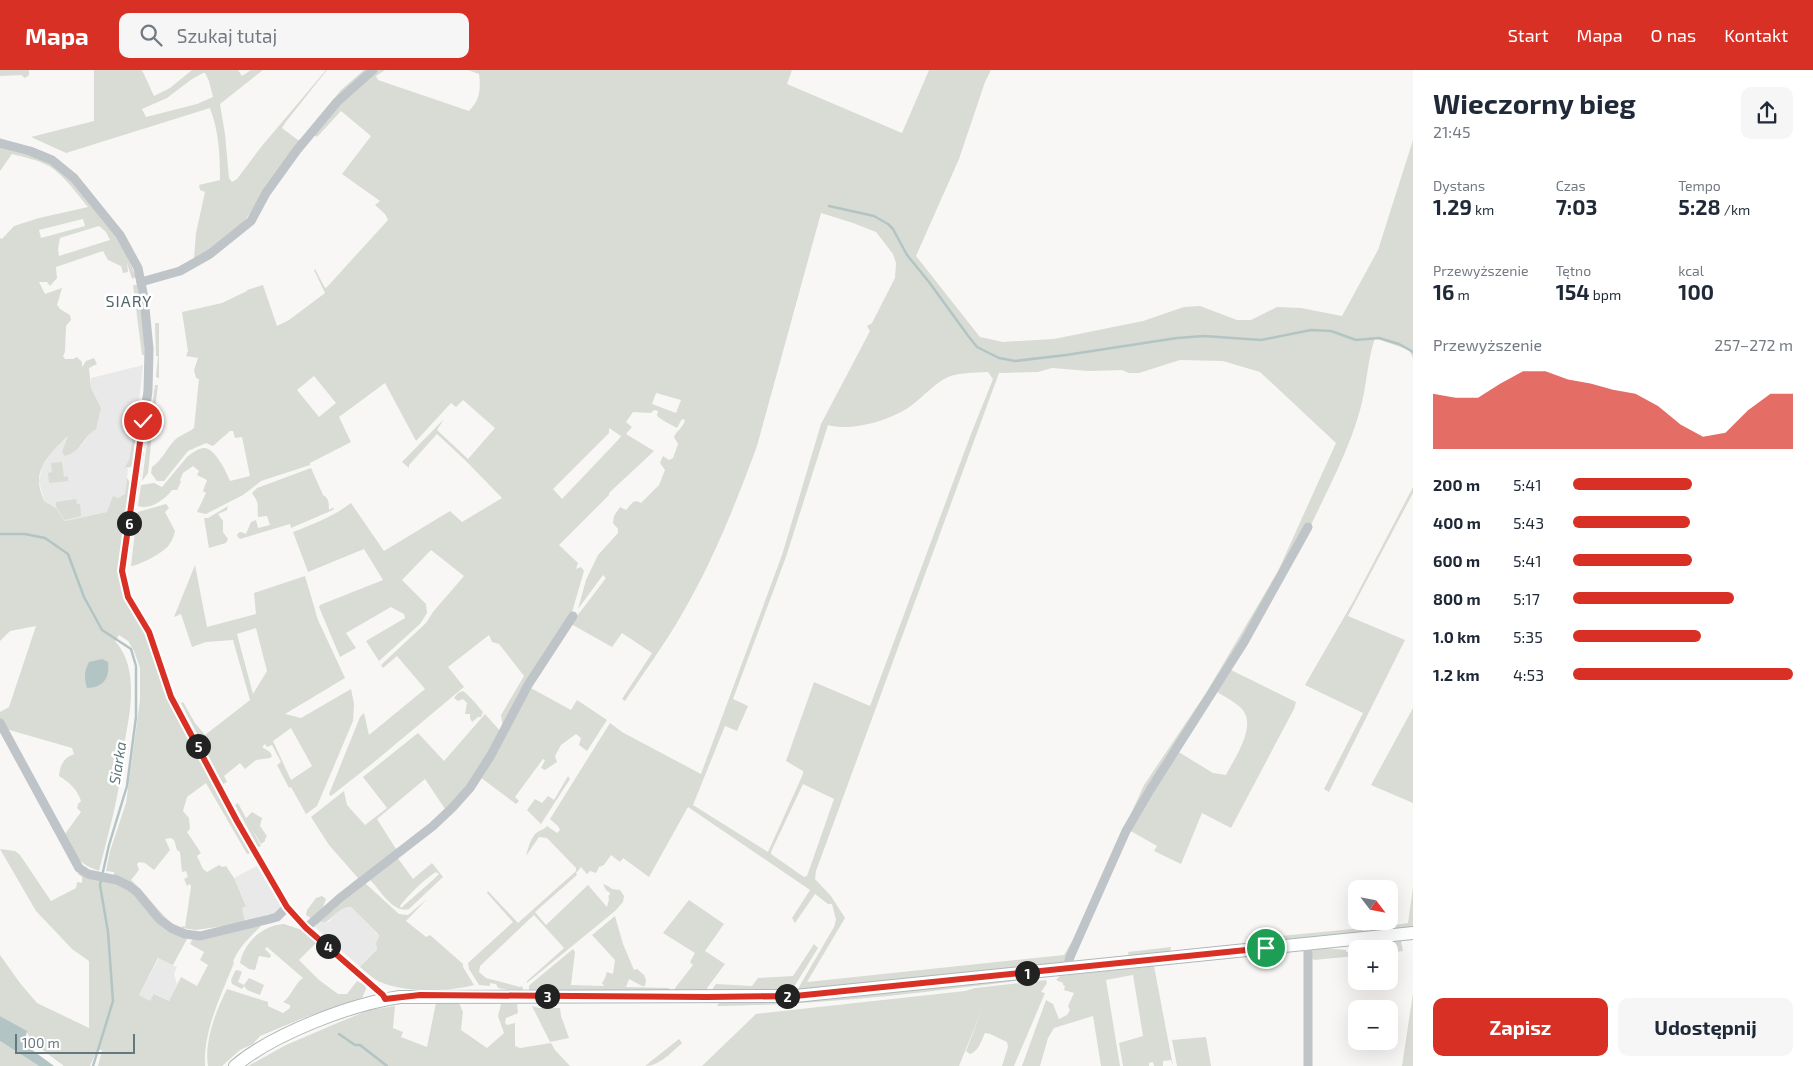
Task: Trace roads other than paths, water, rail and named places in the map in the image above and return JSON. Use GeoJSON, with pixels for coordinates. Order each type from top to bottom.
{"type":"FeatureCollection","features":[{"type":"Feature","properties":{"kind":"main road"},"geometry":{"type":"LineString","coordinates":[[235,1066],[261,1048],[284,1036],[344,1011],[385,999],[420,995],[795,996],[1413,933]]}},
{"type":"Feature","properties":{"kind":"street"},"geometry":{"type":"LineString","coordinates":[[141,282],[180,271],[210,254],[251,221],[266,192],[296,150],[337,102],[373,70]]}},
{"type":"Feature","properties":{"kind":"street"},"geometry":{"type":"LineString","coordinates":[[0,143],[30,151],[52,160],[74,178],[120,235],[132,254],[141,282],[149,349],[148,391],[122,574],[128,597],[149,632],[171,697],[237,821],[287,907],[306,928],[365,978],[385,999]]}},
{"type":"Feature","properties":{"kind":"street"},"geometry":{"type":"LineString","coordinates":[[1067,968],[1070,957],[1126,831],[1244,642],[1308,527]]}},
{"type":"Feature","properties":{"kind":"street"},"geometry":{"type":"LineString","coordinates":[[306,928],[340,898],[433,826],[470,788],[492,755],[528,685],[573,616]]}},
{"type":"Feature","properties":{"kind":"street"},"geometry":{"type":"LineString","coordinates":[[0,724],[77,865],[88,874],[117,880],[129,886],[137,892],[159,919],[171,928],[185,934],[200,936],[270,919],[287,907]]}},
{"type":"Feature","properties":{"kind":"street"},"geometry":{"type":"LineString","coordinates":[[1308,944],[1308,1066]]}},
{"type":"Feature","properties":{"kind":"waterway"},"geometry":{"type":"LineString","coordinates":[[829,206],[874,216],[888,224],[893,229],[907,255],[977,347],[999,358],[1015,361],[1177,338],[1204,336],[1261,340],[1311,330],[1331,331],[1356,340],[1379,338],[1399,344],[1413,352]]}},
{"type":"Feature","properties":{"kind":"waterway","name":"Siarka"},"geometry":{"type":"LineString","coordinates":[[0,534],[25,534],[45,538],[68,554],[84,597],[102,630],[131,649],[136,666],[136,717],[127,786],[109,845],[100,885],[108,932],[113,1001],[93,1066]]}},
{"type":"Feature","properties":{"kind":"waterway"},"geometry":{"type":"LineString","coordinates":[[339,1034],[355,1045],[360,1045],[387,1066]]}},
{"type":"Feature","properties":{"kind":"district","name":"SIARY"},"geometry":{"type":"Point","coordinates":[129,301]}}]}
